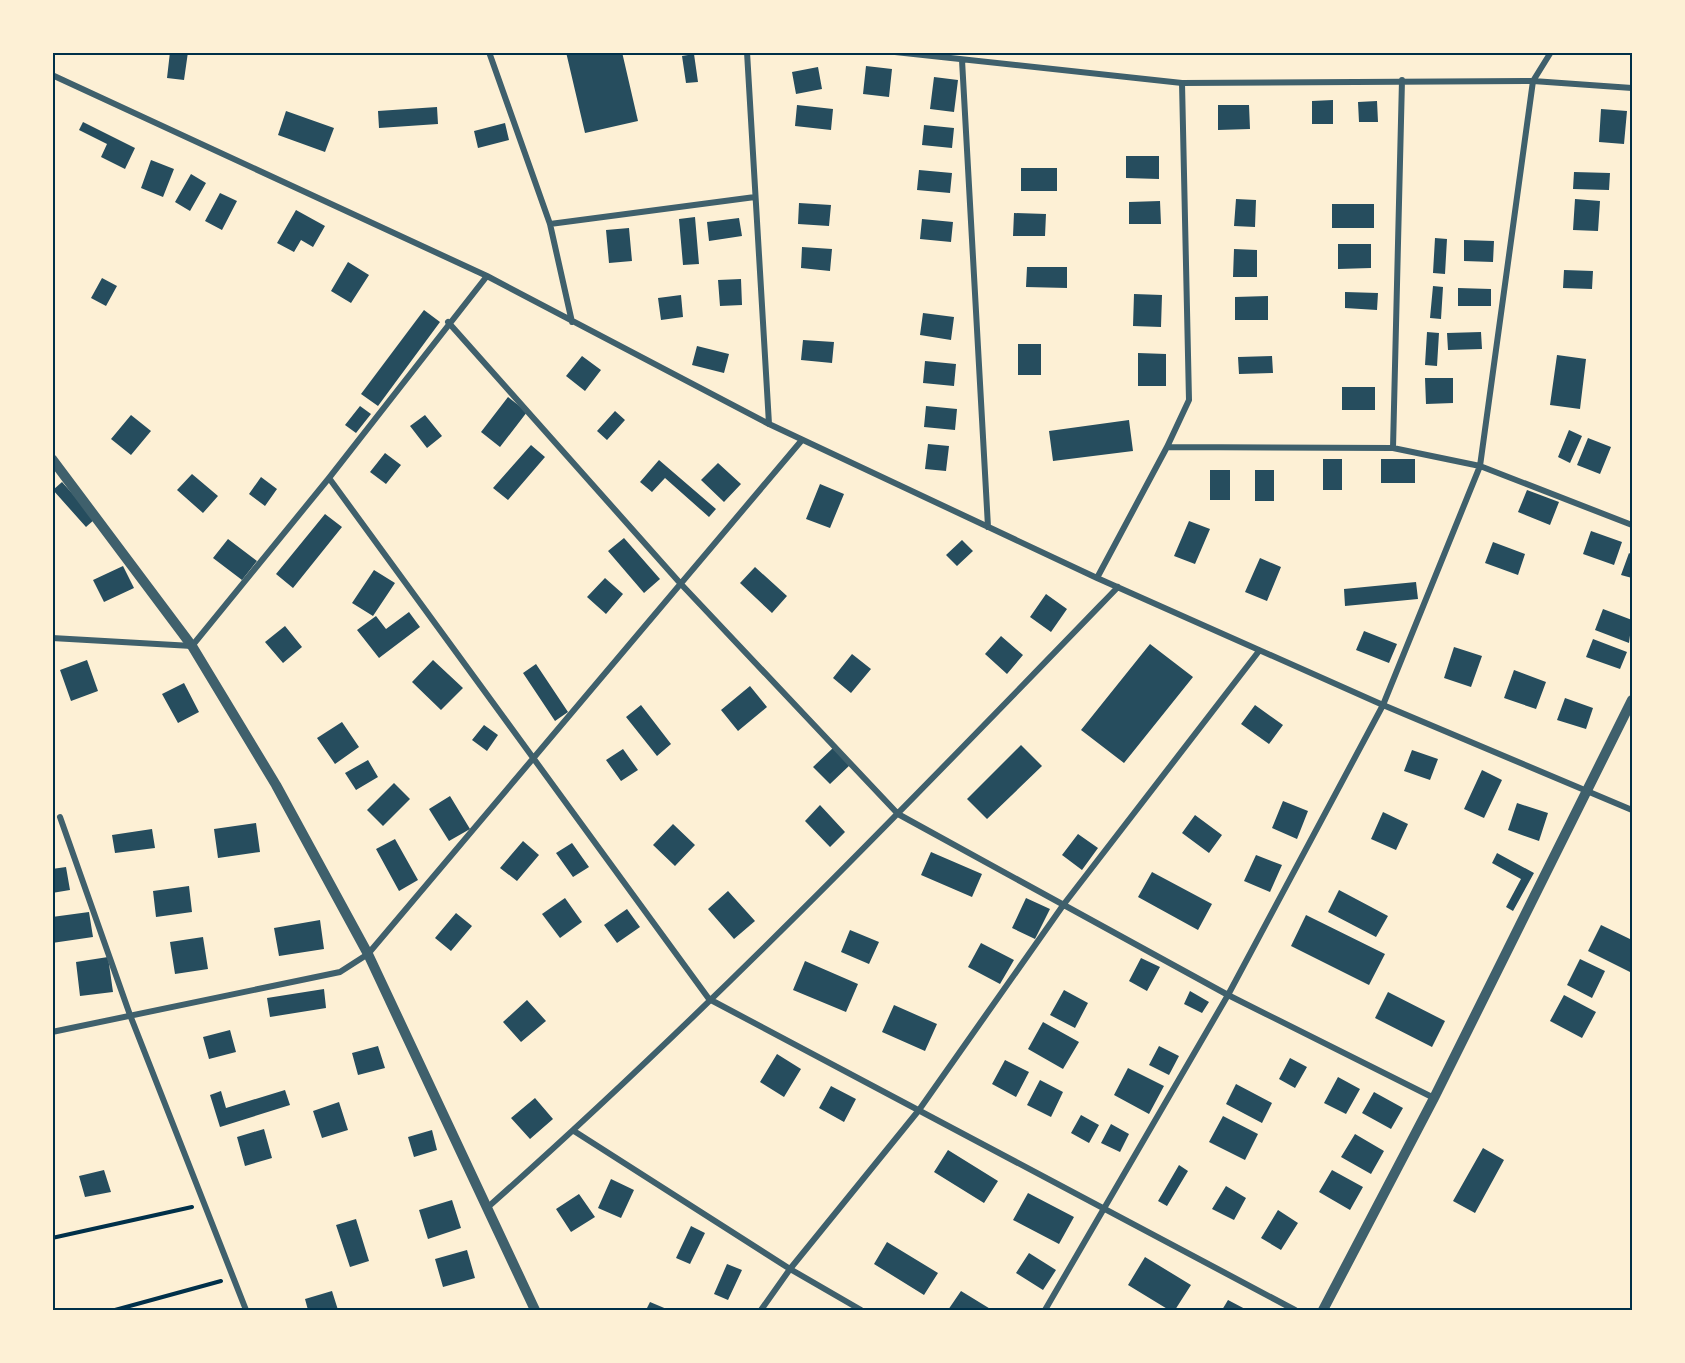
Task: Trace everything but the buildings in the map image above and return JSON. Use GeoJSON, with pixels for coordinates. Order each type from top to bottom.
{"type":"FeatureCollection","features":[{"type":"Feature","properties":{"kind":"street"},"geometry":{"type":"LineString","coordinates":[[489,52],[550,224],[572,322]]}},
{"type":"Feature","properties":{"kind":"street"},"geometry":{"type":"LineString","coordinates":[[747,52],[769,424]]}},
{"type":"Feature","properties":{"kind":"street"},"geometry":{"type":"LineString","coordinates":[[895,52],[1182,83],[1533,81],[1632,88]]}},
{"type":"Feature","properties":{"kind":"street"},"geometry":{"type":"LineString","coordinates":[[1045,1311],[1228,995],[1383,705],[1480,466],[1533,81],[1551,52]]}},
{"type":"Feature","properties":{"kind":"street"},"geometry":{"type":"LineString","coordinates":[[962,60],[988,527]]}},
{"type":"Feature","properties":{"kind":"street"},"geometry":{"type":"LineString","coordinates":[[52,75],[487,276],[769,424],[1097,578],[1383,705],[1632,810]]}},
{"type":"Feature","properties":{"kind":"street"},"geometry":{"type":"LineString","coordinates":[[1393,448],[1402,80]]}},
{"type":"Feature","properties":{"kind":"street"},"geometry":{"type":"LineString","coordinates":[[1097,578],[1167,447],[1189,400],[1182,83]]}},
{"type":"Feature","properties":{"kind":"street"},"geometry":{"type":"LineString","coordinates":[[550,224],[755,196]]}},
{"type":"Feature","properties":{"kind":"street"},"geometry":{"type":"LineString","coordinates":[[192,646],[329,478],[448,322],[487,276]]}},
{"type":"Feature","properties":{"kind":"street"},"geometry":{"type":"LineString","coordinates":[[448,322],[680,583],[898,814],[1228,995],[1434,1098]]}},
{"type":"Feature","properties":{"kind":"street"},"geometry":{"type":"LineString","coordinates":[[52,1032],[340,972],[368,954],[802,440]]}},
{"type":"Feature","properties":{"kind":"street"},"geometry":{"type":"LineString","coordinates":[[1167,447],[1393,448],[1480,466],[1632,525]]}},
{"type":"Feature","properties":{"kind":"street"},"geometry":{"type":"LineString","coordinates":[[52,459],[192,646],[276,785],[368,954],[535,1311]]}},
{"type":"Feature","properties":{"kind":"street"},"geometry":{"type":"LineString","coordinates":[[329,478],[709,999],[1295,1311]]}},
{"type":"Feature","properties":{"kind":"street"},"geometry":{"type":"LineString","coordinates":[[488,1207],[574,1131],[898,814],[1118,587]]}},
{"type":"Feature","properties":{"kind":"street"},"geometry":{"type":"LineString","coordinates":[[52,638],[192,646]]}},
{"type":"Feature","properties":{"kind":"street"},"geometry":{"type":"LineString","coordinates":[[761,1311],[790,1269],[919,1110],[1064,904],[1259,651]]}},
{"type":"Feature","properties":{"kind":"street"},"geometry":{"type":"LineString","coordinates":[[1323,1311],[1434,1098],[1632,700]]}},
{"type":"Feature","properties":{"kind":"street"},"geometry":{"type":"LineString","coordinates":[[60,817],[130,1015],[246,1311]]}},
{"type":"Feature","properties":{"kind":"street"},"geometry":{"type":"LineString","coordinates":[[574,1131],[790,1269],[861,1311]]}},
{"type":"Feature","properties":{"kind":"path"},"geometry":{"type":"LineString","coordinates":[[52,1238],[204,1204]]}},
{"type":"Feature","properties":{"kind":"path"},"geometry":{"type":"LineString","coordinates":[[115,1311],[233,1277]]}}]}
